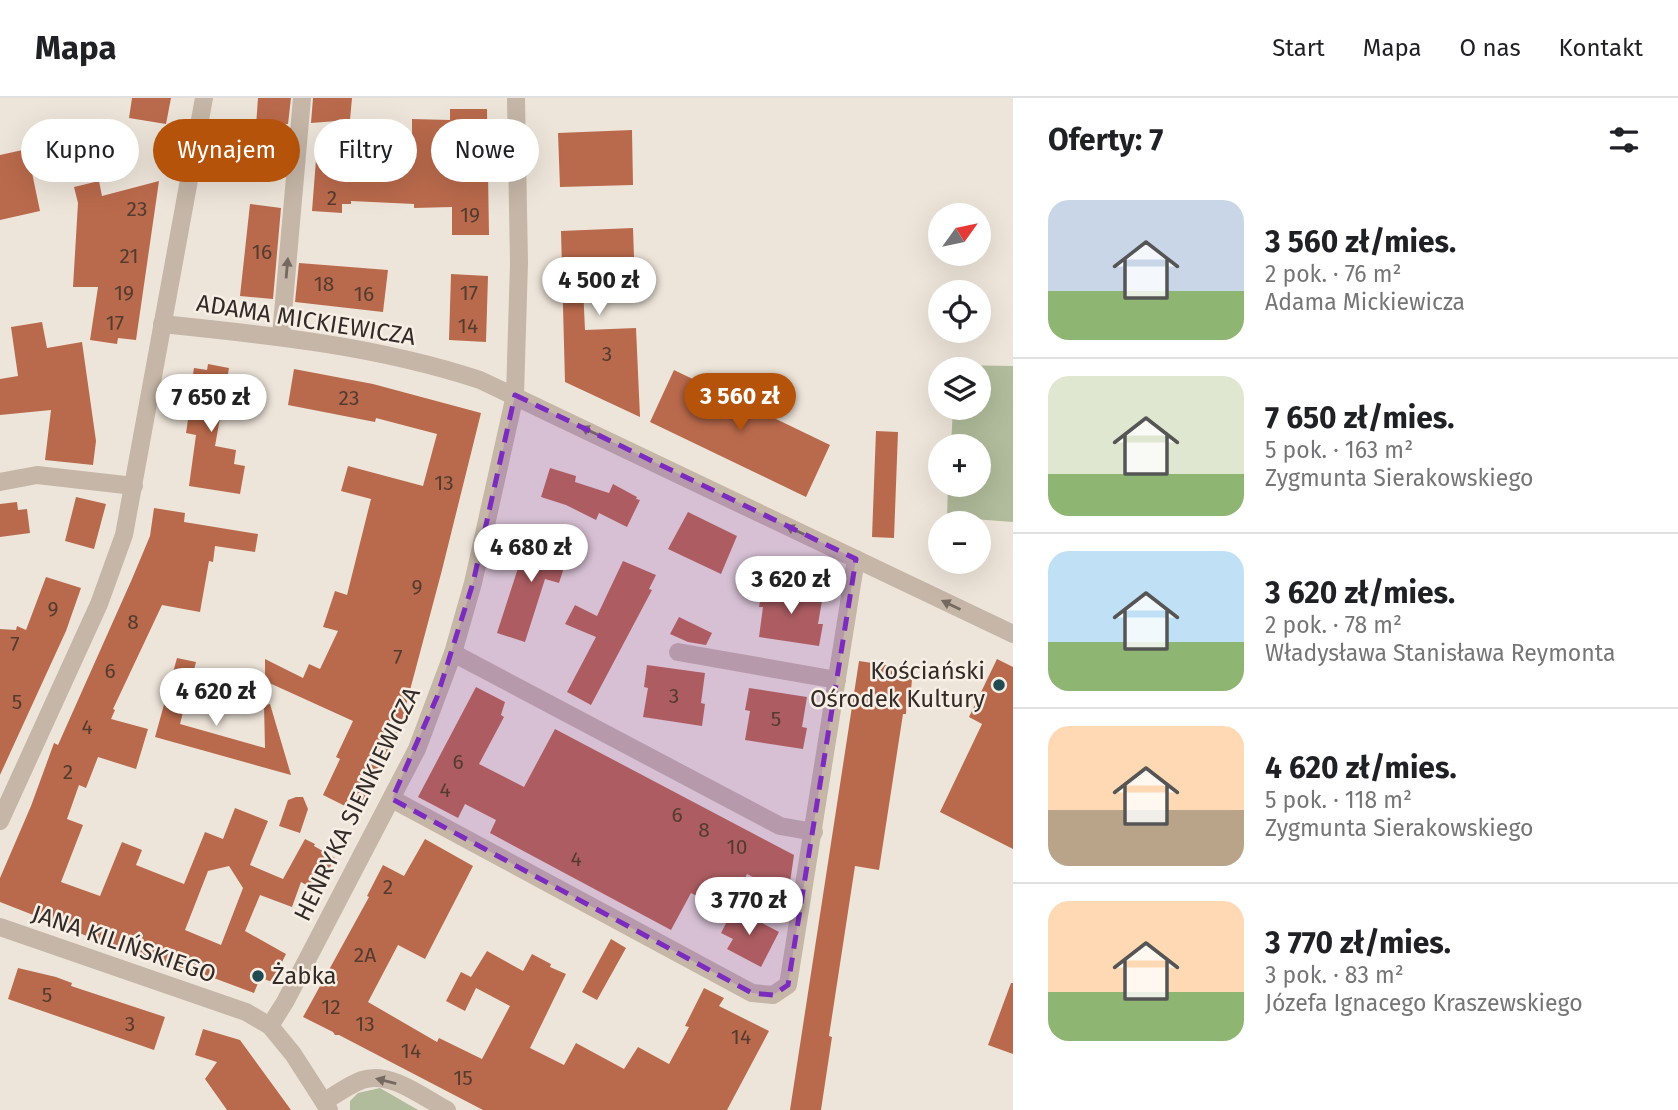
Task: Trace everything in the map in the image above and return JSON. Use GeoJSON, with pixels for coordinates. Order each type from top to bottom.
{"type":"FeatureCollection","features":[{"type":"Feature","properties":{"kind":"street"},"geometry":{"type":"LineString","coordinates":[[0,821],[99,604],[124,535],[204,98]]}},
{"type":"Feature","properties":{"kind":"street"},"geometry":{"type":"LineString","coordinates":[[281,336],[302,98]]}},
{"type":"Feature","properties":{"kind":"street","name":"HENRYKA SIENKIEWICZA"},"geometry":{"type":"LineString","coordinates":[[270,1026],[417,749],[453,653],[473,583],[515,395],[519,263],[516,98]]}},
{"type":"Feature","properties":{"kind":"street","name":"ADAMA MICKIEWICZA"},"geometry":{"type":"LineString","coordinates":[[162,324],[281,336],[436,365],[515,395],[1013,634]]}},
{"type":"Feature","properties":{"kind":"street"},"geometry":{"type":"LineString","coordinates":[[0,482],[37,475],[134,486]]}},
{"type":"Feature","properties":{"kind":"street"},"geometry":{"type":"LineString","coordinates":[[391,799],[752,993],[773,995],[788,985],[856,559]]}},
{"type":"Feature","properties":{"kind":"street"},"geometry":{"type":"LineString","coordinates":[[678,652],[837,680]]}},
{"type":"Feature","properties":{"kind":"street"},"geometry":{"type":"LineString","coordinates":[[453,653],[780,826],[814,832]]}},
{"type":"Feature","properties":{"kind":"street","name":"JANA KILIŃSKIEGO"},"geometry":{"type":"LineString","coordinates":[[0,927],[246,1012],[270,1026]]}},
{"type":"Feature","properties":{"kind":"street"},"geometry":{"type":"LineString","coordinates":[[270,1026],[293,1054],[327,1106],[363,1080],[379,1077],[447,1110]]}},
{"type":"Feature","properties":{"kind":"highlighted area"},"geometry":{"type":"Polygon","coordinates":[[[515,395],[856,559],[788,985],[773,995],[752,993],[392,799],[437,697],[473,583],[515,395]]]}},
{"type":"Feature","properties":{"kind":"green space"},"geometry":{"type":"Polygon","coordinates":[[[991,366],[1013,366],[1013,522],[991,520],[991,511],[947,511],[948,497],[991,497],[991,434],[952,434],[952,420],[991,420],[991,366]]]}},
{"type":"Feature","properties":{"kind":"green space"},"geometry":{"type":"Polygon","coordinates":[[[380,1088],[418,1110],[350,1110],[350,1101],[358,1093],[380,1088]]]}},
{"type":"Feature","properties":{"kind":"building"},"geometry":{"type":"Polygon","coordinates":[[[132,98],[171,98],[167,119],[153,119],[153,122],[129,118],[132,98]]]}},
{"type":"Feature","properties":{"kind":"building"},"geometry":{"type":"Polygon","coordinates":[[[258,98],[291,98],[289,119],[256,119],[258,98]]]}},
{"type":"Feature","properties":{"kind":"building"},"geometry":{"type":"Polygon","coordinates":[[[313,98],[352,98],[350,119],[314,119],[314,123],[311,123],[313,98]]]}},
{"type":"Feature","properties":{"kind":"building"},"geometry":{"type":"Polygon","coordinates":[[[450,109],[487,109],[487,119],[450,119],[450,109]]]}},
{"type":"Feature","properties":{"kind":"building"},"geometry":{"type":"Polygon","coordinates":[[[417,119],[431,120],[431,182],[488,182],[489,235],[452,235],[452,207],[414,208],[414,204],[351,201],[351,204],[342,204],[342,213],[312,211],[314,182],[417,182],[417,119]]]}},
{"type":"Feature","properties":{"kind":"building"},"geometry":{"type":"Polygon","coordinates":[[[632,130],[633,185],[560,187],[558,133],[632,130]]]}},
{"type":"Feature","properties":{"kind":"building"},"geometry":{"type":"Polygon","coordinates":[[[21,150],[21,182],[34,182],[40,211],[0,220],[0,155],[21,150]]]}},
{"type":"Feature","properties":{"kind":"building"},"geometry":{"type":"Polygon","coordinates":[[[99,182],[102,196],[159,182],[136,340],[118,338],[117,344],[90,340],[98,287],[73,287],[78,203],[74,187],[99,182]]]}},
{"type":"Feature","properties":{"kind":"building"},"geometry":{"type":"Polygon","coordinates":[[[250,204],[281,208],[273,299],[240,296],[250,204]]]}},
{"type":"Feature","properties":{"kind":"building"},"geometry":{"type":"Polygon","coordinates":[[[633,228],[635,285],[583,287],[585,330],[636,328],[640,417],[565,382],[561,231],[633,228]]]}},
{"type":"Feature","properties":{"kind":"building"},"geometry":{"type":"Polygon","coordinates":[[[299,263],[388,270],[383,312],[295,302],[299,263]]]}},
{"type":"Feature","properties":{"kind":"building"},"geometry":{"type":"Polygon","coordinates":[[[451,274],[488,276],[486,342],[449,340],[451,274]]]}},
{"type":"Feature","properties":{"kind":"building"},"geometry":{"type":"Polygon","coordinates":[[[42,322],[47,348],[82,342],[96,441],[93,465],[45,460],[51,410],[0,415],[0,379],[18,376],[11,327],[42,322]]]}},
{"type":"Feature","properties":{"kind":"building"},"geometry":{"type":"Polygon","coordinates":[[[208,364],[229,368],[215,446],[236,450],[234,464],[245,466],[240,494],[189,486],[196,435],[186,433],[190,392],[194,368],[207,370],[208,364]]]}},
{"type":"Feature","properties":{"kind":"building"},"geometry":{"type":"Polygon","coordinates":[[[294,369],[373,384],[481,413],[401,724],[359,813],[323,795],[340,759],[336,757],[353,721],[265,681],[265,659],[303,678],[309,664],[320,669],[338,631],[323,627],[335,591],[347,595],[371,499],[341,491],[348,466],[423,486],[437,434],[376,418],[375,422],[288,405],[294,369]]]}},
{"type":"Feature","properties":{"kind":"building"},"geometry":{"type":"Polygon","coordinates":[[[674,370],[830,445],[806,497],[650,422],[674,370]]]}},
{"type":"Feature","properties":{"kind":"building"},"geometry":{"type":"Polygon","coordinates":[[[876,431],[898,432],[894,538],[872,537],[876,431]]]}},
{"type":"Feature","properties":{"kind":"building"},"geometry":{"type":"Polygon","coordinates":[[[550,468],[576,476],[575,482],[609,493],[613,484],[637,497],[636,499],[640,500],[627,527],[599,513],[596,520],[566,505],[541,497],[550,468]]]}},
{"type":"Feature","properties":{"kind":"building"},"geometry":{"type":"Polygon","coordinates":[[[76,497],[106,504],[94,549],[65,541],[76,497]]]}},
{"type":"Feature","properties":{"kind":"building"},"geometry":{"type":"Polygon","coordinates":[[[17,502],[18,510],[27,509],[30,533],[0,537],[0,504],[17,502]]]}},
{"type":"Feature","properties":{"kind":"building"},"geometry":{"type":"Polygon","coordinates":[[[154,508],[185,513],[184,522],[258,534],[255,552],[215,546],[213,562],[209,561],[200,612],[162,605],[113,709],[115,710],[111,719],[148,729],[136,769],[98,757],[86,788],[79,785],[67,819],[83,825],[61,882],[100,896],[122,842],[142,850],[136,865],[184,884],[205,832],[223,839],[235,808],[268,821],[250,865],[283,879],[305,839],[315,844],[314,846],[335,858],[317,891],[301,882],[292,907],[260,895],[245,931],[286,954],[272,982],[256,976],[258,983],[254,993],[97,940],[0,902],[0,878],[54,743],[58,745],[150,536],[154,508]],[[229,866],[208,871],[185,930],[221,945],[243,888],[229,866]]]}},
{"type":"Feature","properties":{"kind":"building"},"geometry":{"type":"Polygon","coordinates":[[[688,512],[737,536],[721,574],[668,549],[688,512]]]}},
{"type":"Feature","properties":{"kind":"building"},"geometry":{"type":"Polygon","coordinates":[[[530,531],[558,540],[555,547],[569,552],[559,583],[545,579],[525,642],[497,633],[530,531]]]}},
{"type":"Feature","properties":{"kind":"building"},"geometry":{"type":"Polygon","coordinates":[[[623,561],[656,575],[649,589],[652,590],[591,705],[567,692],[596,637],[565,624],[575,605],[597,616],[623,561]]]}},
{"type":"Feature","properties":{"kind":"building"},"geometry":{"type":"Polygon","coordinates":[[[46,577],[81,588],[66,631],[0,775],[0,629],[16,630],[17,626],[26,630],[46,577]]]}},
{"type":"Feature","properties":{"kind":"building"},"geometry":{"type":"Polygon","coordinates":[[[763,585],[823,595],[818,624],[823,624],[819,646],[759,637],[763,607],[759,607],[763,585]]]}},
{"type":"Feature","properties":{"kind":"building"},"geometry":{"type":"Polygon","coordinates":[[[679,617],[712,633],[706,645],[688,642],[670,634],[679,617]]]}},
{"type":"Feature","properties":{"kind":"building"},"geometry":{"type":"Polygon","coordinates":[[[177,658],[196,662],[180,724],[265,748],[264,705],[270,704],[291,775],[155,737],[177,658]]]}},
{"type":"Feature","properties":{"kind":"building"},"geometry":{"type":"Polygon","coordinates":[[[997,659],[1013,667],[1013,849],[940,812],[982,724],[969,717],[997,659]]]}},
{"type":"Feature","properties":{"kind":"building"},"geometry":{"type":"Polygon","coordinates":[[[859,661],[913,669],[911,690],[907,690],[906,714],[903,714],[879,870],[855,866],[829,1036],[832,1037],[821,1110],[790,1110],[859,661]]]}},
{"type":"Feature","properties":{"kind":"building"},"geometry":{"type":"Polygon","coordinates":[[[647,665],[705,673],[701,703],[705,704],[702,726],[643,717],[648,688],[644,687],[647,665]]]}},
{"type":"Feature","properties":{"kind":"building"},"geometry":{"type":"Polygon","coordinates":[[[476,687],[505,702],[501,715],[504,717],[479,764],[524,787],[555,729],[794,855],[788,896],[747,874],[728,912],[691,893],[671,930],[490,833],[496,820],[465,804],[458,818],[418,797],[476,687]]]}},
{"type":"Feature","properties":{"kind":"building"},"geometry":{"type":"Polygon","coordinates":[[[749,688],[807,697],[802,727],[807,728],[803,749],[745,740],[750,711],[745,710],[749,688]]]}},
{"type":"Feature","properties":{"kind":"building"},"geometry":{"type":"Polygon","coordinates":[[[303,797],[308,809],[300,833],[279,826],[288,800],[303,797]]]}},
{"type":"Feature","properties":{"kind":"building"},"geometry":{"type":"Polygon","coordinates":[[[425,839],[473,866],[425,959],[398,945],[368,1002],[437,1042],[439,1038],[482,1059],[510,1006],[476,988],[465,1011],[446,1001],[461,972],[471,977],[487,951],[523,971],[532,954],[566,974],[530,1048],[564,1065],[576,1043],[624,1069],[638,1047],[669,1064],[689,1027],[685,1026],[704,988],[724,998],[719,1006],[769,1031],[727,1110],[483,1110],[303,1017],[369,897],[367,896],[383,865],[404,876],[425,839]]]}},
{"type":"Feature","properties":{"kind":"building"},"geometry":{"type":"Polygon","coordinates":[[[734,908],[779,932],[761,967],[727,949],[733,939],[721,933],[734,908]]]}},
{"type":"Feature","properties":{"kind":"building"},"geometry":{"type":"Polygon","coordinates":[[[611,939],[626,948],[597,1000],[582,992],[611,939]]]}},
{"type":"Feature","properties":{"kind":"building"},"geometry":{"type":"Polygon","coordinates":[[[18,968],[56,977],[72,983],[71,986],[165,1017],[154,1050],[8,999],[18,968]]]}},
{"type":"Feature","properties":{"kind":"building"},"geometry":{"type":"Polygon","coordinates":[[[1013,983],[1013,1054],[988,1045],[1013,983]]]}},
{"type":"Feature","properties":{"kind":"building"},"geometry":{"type":"Polygon","coordinates":[[[203,1029],[240,1040],[291,1110],[227,1110],[205,1079],[217,1062],[195,1055],[203,1029]]]}},
{"type":"Feature","properties":{"kind":"place","name":"Kościański Ośrodek Kultury"},"geometry":{"type":"Point","coordinates":[999,685]}},
{"type":"Feature","properties":{"kind":"place","name":"Żabka"},"geometry":{"type":"Point","coordinates":[258,976]}}]}
